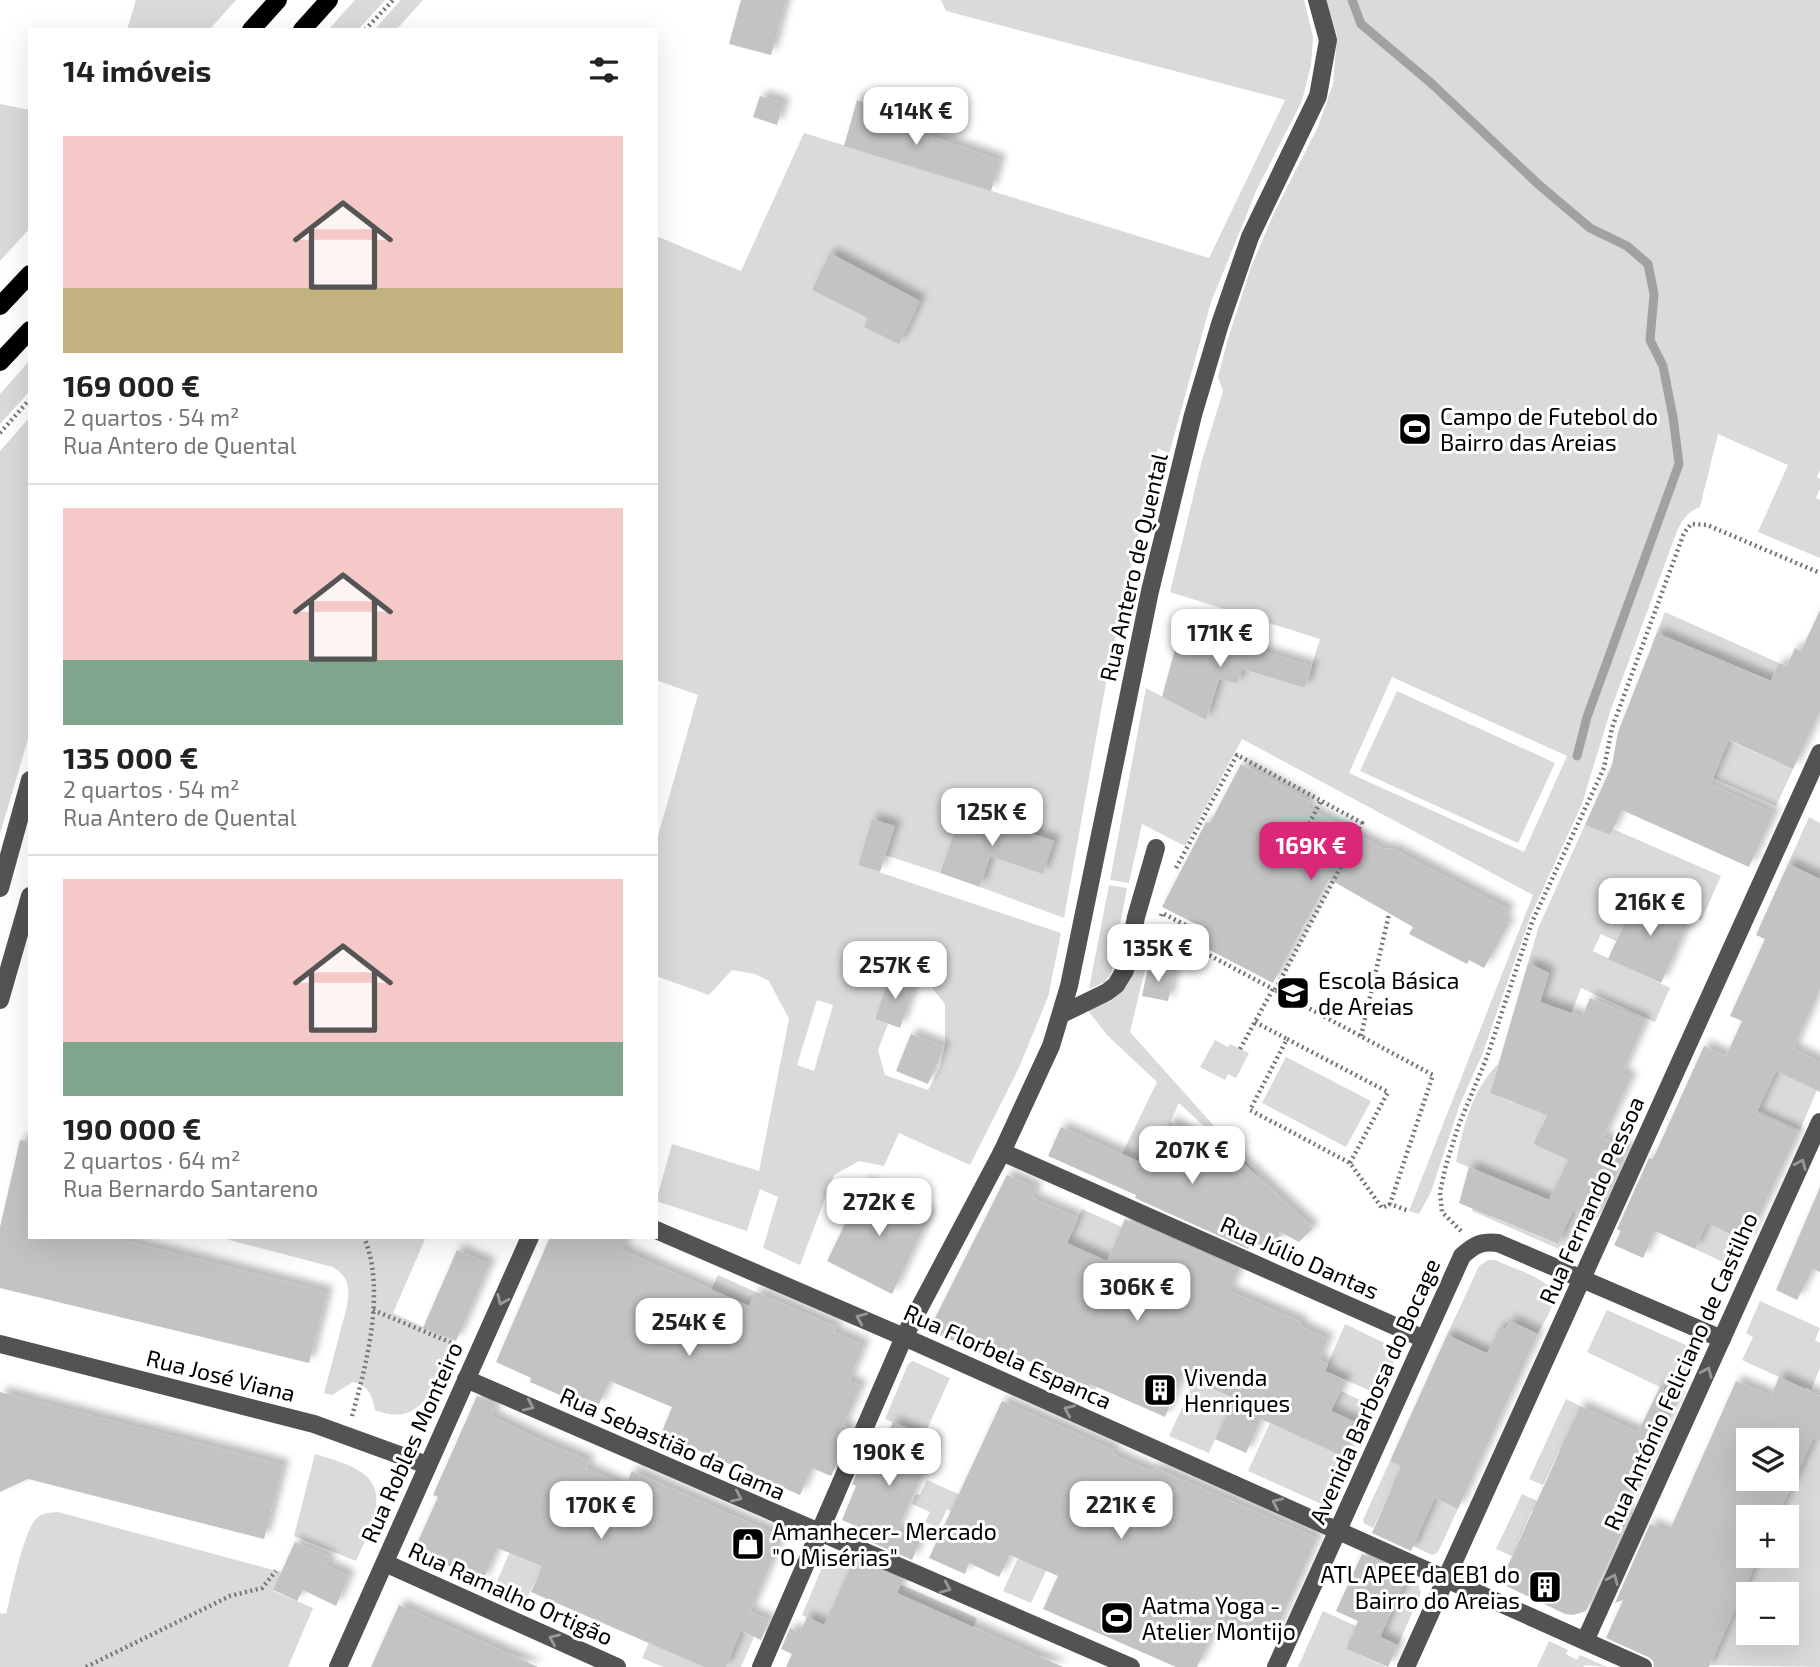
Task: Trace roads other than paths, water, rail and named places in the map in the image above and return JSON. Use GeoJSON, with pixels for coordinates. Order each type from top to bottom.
{"type":"FeatureCollection","features":[{"type":"Feature","properties":{"kind":"main road"},"geometry":{"type":"LineString","coordinates":[[253,28],[278,0]]}},
{"type":"Feature","properties":{"kind":"main road"},"geometry":{"type":"LineString","coordinates":[[304,28],[329,0]]}},
{"type":"Feature","properties":{"kind":"main road"},"geometry":{"type":"LineString","coordinates":[[0,306],[28,276]]}},
{"type":"Feature","properties":{"kind":"main road"},"geometry":{"type":"LineString","coordinates":[[0,362],[28,332]]}},
{"type":"Feature","properties":{"kind":"street","name":"Rua Antero de Quental"},"geometry":{"type":"LineString","coordinates":[[761,1667],[904,1337],[1002,1153],[1051,1046],[1062,1014],[1150,591],[1193,415],[1250,237],[1318,96],[1328,40],[1317,0]]}},
{"type":"Feature","properties":{"kind":"street","name":"Rua Fernando Pessoa"},"geometry":{"type":"LineString","coordinates":[[1406,1667],[1820,753]]}},
{"type":"Feature","properties":{"kind":"street"},"geometry":{"type":"LineString","coordinates":[[0,888],[28,787]]}},
{"type":"Feature","properties":{"kind":"street"},"geometry":{"type":"LineString","coordinates":[[1062,1014],[1107,992],[1116,985],[1125,970],[1136,917],[1156,848]]}},
{"type":"Feature","properties":{"kind":"street"},"geometry":{"type":"LineString","coordinates":[[0,1000],[28,903]]}},
{"type":"Feature","properties":{"kind":"street","name":"Rua António Feliciano de Castilho"},"geometry":{"type":"LineString","coordinates":[[1585,1641],[1820,1122]]}},
{"type":"Feature","properties":{"kind":"street","name":"Rua Júlio Dantas"},"geometry":{"type":"LineString","coordinates":[[1002,1153],[1424,1339]]}},
{"type":"Feature","properties":{"kind":"street","name":"Rua Florbela Espanca"},"geometry":{"type":"LineString","coordinates":[[658,1231],[904,1337],[1643,1667]]}},
{"type":"Feature","properties":{"kind":"street","name":"Rua Robles Monteiro"},"geometry":{"type":"LineString","coordinates":[[338,1667],[529,1239]]}},
{"type":"Feature","properties":{"kind":"street","name":"Avenida Barbosa do Bocage"},"geometry":{"type":"LineString","coordinates":[[1276,1667],[1462,1256],[1475,1244],[1498,1243],[1582,1279]]}},
{"type":"Feature","properties":{"kind":"street"},"geometry":{"type":"LineString","coordinates":[[1582,1279],[1722,1339]]}},
{"type":"Feature","properties":{"kind":"street","name":"Rua José Viana"},"geometry":{"type":"LineString","coordinates":[[0,1344],[347,1434],[427,1465]]}},
{"type":"Feature","properties":{"kind":"street","name":"Rua Sebastião da Gama"},"geometry":{"type":"LineString","coordinates":[[466,1379],[1130,1667]]}},
{"type":"Feature","properties":{"kind":"street","name":"Rua Ramalho Ortigão"},"geometry":{"type":"LineString","coordinates":[[385,1563],[617,1667]]}},
{"type":"Feature","properties":{"kind":"waterway"},"geometry":{"type":"LineString","coordinates":[[1352,0],[1361,24],[1431,83],[1538,184],[1590,228],[1627,246],[1648,264],[1654,294],[1650,340],[1663,366],[1679,464],[1587,717],[1577,756]]}},
{"type":"Feature","properties":{"kind":"place","name":"Campo de Futebol do Bairro das Areias"},"geometry":{"type":"Point","coordinates":[1415,429]}},
{"type":"Feature","properties":{"kind":"place","name":"Escola Básica de Areias"},"geometry":{"type":"Point","coordinates":[1293,993]}},
{"type":"Feature","properties":{"kind":"place","name":"Vivenda Henriques"},"geometry":{"type":"Point","coordinates":[1160,1390]}},
{"type":"Feature","properties":{"kind":"place","name":"Amanhecer- Mercado \"O Misérias\""},"geometry":{"type":"Point","coordinates":[748,1544]}},
{"type":"Feature","properties":{"kind":"place","name":"ATL APEE da EB1 do Bairro do Areias"},"geometry":{"type":"Point","coordinates":[1545,1587]}},
{"type":"Feature","properties":{"kind":"place","name":"Aatma Yoga - Atelier Montijo"},"geometry":{"type":"Point","coordinates":[1117,1618]}}]}
